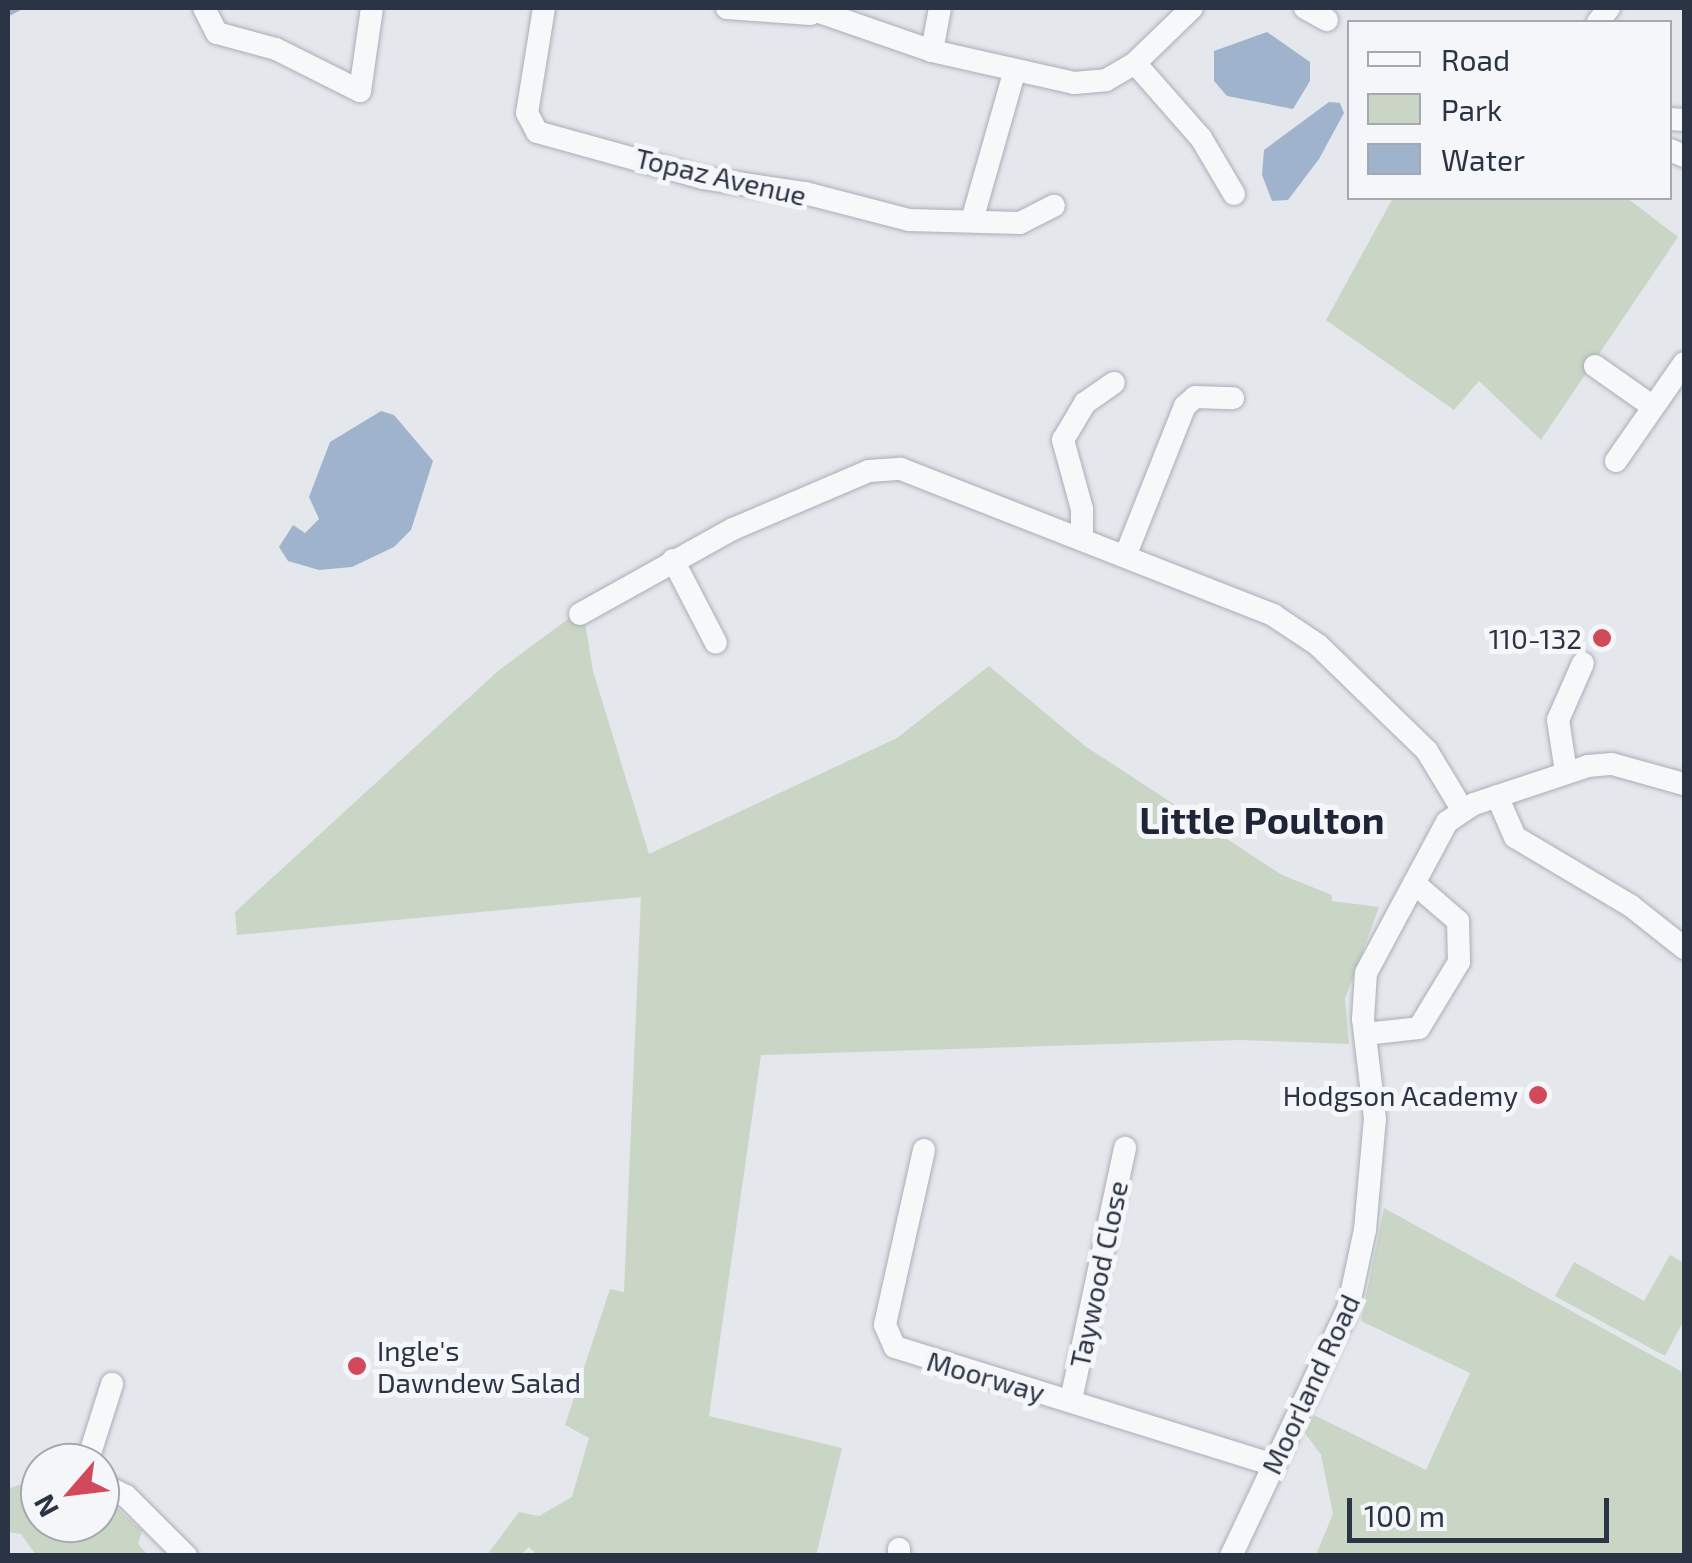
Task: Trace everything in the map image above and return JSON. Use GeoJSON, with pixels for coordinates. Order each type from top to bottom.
{"type":"FeatureCollection","features":[{"type":"Feature","properties":{"kind":"street"},"geometry":{"type":"LineString","coordinates":[[204,8],[216,33],[276,49],[371,94],[372,8]]}},
{"type":"Feature","properties":{"kind":"street","name":"Topaz Avenue"},"geometry":{"type":"LineString","coordinates":[[544,8],[527,113],[537,132],[702,178],[805,194],[909,220],[974,217],[1020,224],[1054,206]]}},
{"type":"Feature","properties":{"kind":"street"},"geometry":{"type":"LineString","coordinates":[[727,8],[810,11],[932,51],[1014,73],[1074,83],[1106,80],[1135,63],[1192,8]]}},
{"type":"Feature","properties":{"kind":"street"},"geometry":{"type":"LineString","coordinates":[[932,51],[940,8]]}},
{"type":"Feature","properties":{"kind":"street"},"geometry":{"type":"LineString","coordinates":[[1305,8],[1327,20]]}},
{"type":"Feature","properties":{"kind":"street"},"geometry":{"type":"LineString","coordinates":[[1135,63],[1201,138],[1234,194]]}},
{"type":"Feature","properties":{"kind":"street"},"geometry":{"type":"LineString","coordinates":[[974,217],[1014,73]]}},
{"type":"Feature","properties":{"kind":"street"},"geometry":{"type":"LineString","coordinates":[[1616,461],[1684,363]]}},
{"type":"Feature","properties":{"kind":"street"},"geometry":{"type":"LineString","coordinates":[[1595,366],[1652,406]]}},
{"type":"Feature","properties":{"kind":"street"},"geometry":{"type":"LineString","coordinates":[[1082,539],[1082,509],[1062,440],[1085,402],[1114,383]]}},
{"type":"Feature","properties":{"kind":"street"},"geometry":{"type":"LineString","coordinates":[[1126,554],[1184,406],[1195,398],[1233,398]]}},
{"type":"Feature","properties":{"kind":"street"},"geometry":{"type":"LineString","coordinates":[[580,614],[673,560],[882,467],[901,469],[1243,600],[1318,645],[1427,751],[1462,808],[1566,772],[1612,764],[1684,784]]}},
{"type":"Feature","properties":{"kind":"street"},"geometry":{"type":"LineString","coordinates":[[673,560],[716,644]]}},
{"type":"Feature","properties":{"kind":"street"},"geometry":{"type":"LineString","coordinates":[[1566,772],[1558,720],[1584,663]]}},
{"type":"Feature","properties":{"kind":"street"},"geometry":{"type":"LineString","coordinates":[[1497,796],[1515,837],[1631,906],[1684,948]]}},
{"type":"Feature","properties":{"kind":"street","name":"Moorland Road"},"geometry":{"type":"LineString","coordinates":[[1230,1556],[1341,1328],[1356,1284],[1376,1119],[1362,992],[1370,960],[1446,822],[1462,808]]}},
{"type":"Feature","properties":{"kind":"street"},"geometry":{"type":"LineString","coordinates":[[1365,1034],[1419,1028],[1459,962],[1458,920],[1414,884]]}},
{"type":"Feature","properties":{"kind":"street","name":"Taywood Close"},"geometry":{"type":"LineString","coordinates":[[1071,1400],[1125,1148]]}},
{"type":"Feature","properties":{"kind":"street","name":"Moorway"},"geometry":{"type":"LineString","coordinates":[[924,1150],[888,1338],[907,1354],[1071,1400],[1273,1465]]}},
{"type":"Feature","properties":{"kind":"street"},"geometry":{"type":"LineString","coordinates":[[93,1443],[112,1384]]}},
{"type":"Feature","properties":{"kind":"street"},"geometry":{"type":"LineString","coordinates":[[120,1493],[186,1556]]}},
{"type":"Feature","properties":{"kind":"green space"},"geometry":{"type":"Polygon","coordinates":[[[1392,200],[1630,200],[1678,237],[1541,440],[1479,381],[1454,410],[1326,320],[1392,200]]]}},
{"type":"Feature","properties":{"kind":"green space"},"geometry":{"type":"Polygon","coordinates":[[[572,616],[585,622],[593,671],[649,854],[897,738],[989,666],[1085,746],[1282,875],[1332,895],[1332,901],[1379,907],[1345,999],[1349,1044],[1240,1040],[761,1055],[709,1416],[842,1448],[816,1556],[538,1556],[529,1547],[520,1555],[487,1555],[519,1512],[539,1516],[572,1497],[589,1438],[565,1425],[610,1289],[624,1292],[641,897],[237,935],[235,912],[498,671],[572,616]]]}},
{"type":"Feature","properties":{"kind":"green space"},"geometry":{"type":"Polygon","coordinates":[[[1384,1208],[1684,1373],[1684,1555],[1316,1555],[1333,1514],[1321,1455],[1305,1433],[1314,1415],[1426,1470],[1470,1373],[1361,1321],[1384,1208]]]}},
{"type":"Feature","properties":{"kind":"green space"},"geometry":{"type":"Polygon","coordinates":[[[1670,1255],[1684,1263],[1684,1320],[1665,1356],[1555,1296],[1574,1262],[1644,1301],[1670,1255]]]}},
{"type":"Feature","properties":{"kind":"green space"},"geometry":{"type":"Polygon","coordinates":[[[20,1484],[20,1534],[8,1532],[8,1489],[20,1484]]]}},
{"type":"Feature","properties":{"kind":"green space"},"geometry":{"type":"Polygon","coordinates":[[[120,1511],[142,1531],[138,1544],[148,1555],[36,1555],[27,1543],[120,1543],[120,1511]]]}},
{"type":"Feature","properties":{"kind":"water"},"geometry":{"type":"Polygon","coordinates":[[[1267,32],[1310,62],[1310,81],[1293,109],[1227,96],[1214,81],[1214,51],[1267,32]]]}},
{"type":"Feature","properties":{"kind":"water"},"geometry":{"type":"Polygon","coordinates":[[[1329,102],[1340,103],[1344,113],[1319,159],[1288,200],[1272,201],[1262,175],[1264,150],[1329,102]]]}},
{"type":"Feature","properties":{"kind":"water"},"geometry":{"type":"Polygon","coordinates":[[[381,411],[394,415],[433,461],[411,530],[394,547],[352,567],[319,570],[288,561],[279,547],[293,525],[305,533],[319,519],[309,497],[330,442],[381,411]]]}},
{"type":"Feature","properties":{"kind":"waterway"},"geometry":{"type":"LineString","coordinates":[[8,13],[18,8]]}},
{"type":"Feature","properties":{"kind":"place","name":"110-132"},"geometry":{"type":"Point","coordinates":[1602,638]}},
{"type":"Feature","properties":{"kind":"place","name":"Hodgson Academy"},"geometry":{"type":"Point","coordinates":[1538,1095]}},
{"type":"Feature","properties":{"kind":"place","name":"Ingle's Dawndew Salad"},"geometry":{"type":"Point","coordinates":[357,1366]}},
{"type":"Feature","properties":{"kind":"district","name":"Little Poulton"},"geometry":{"type":"Point","coordinates":[1262,820]}}]}
